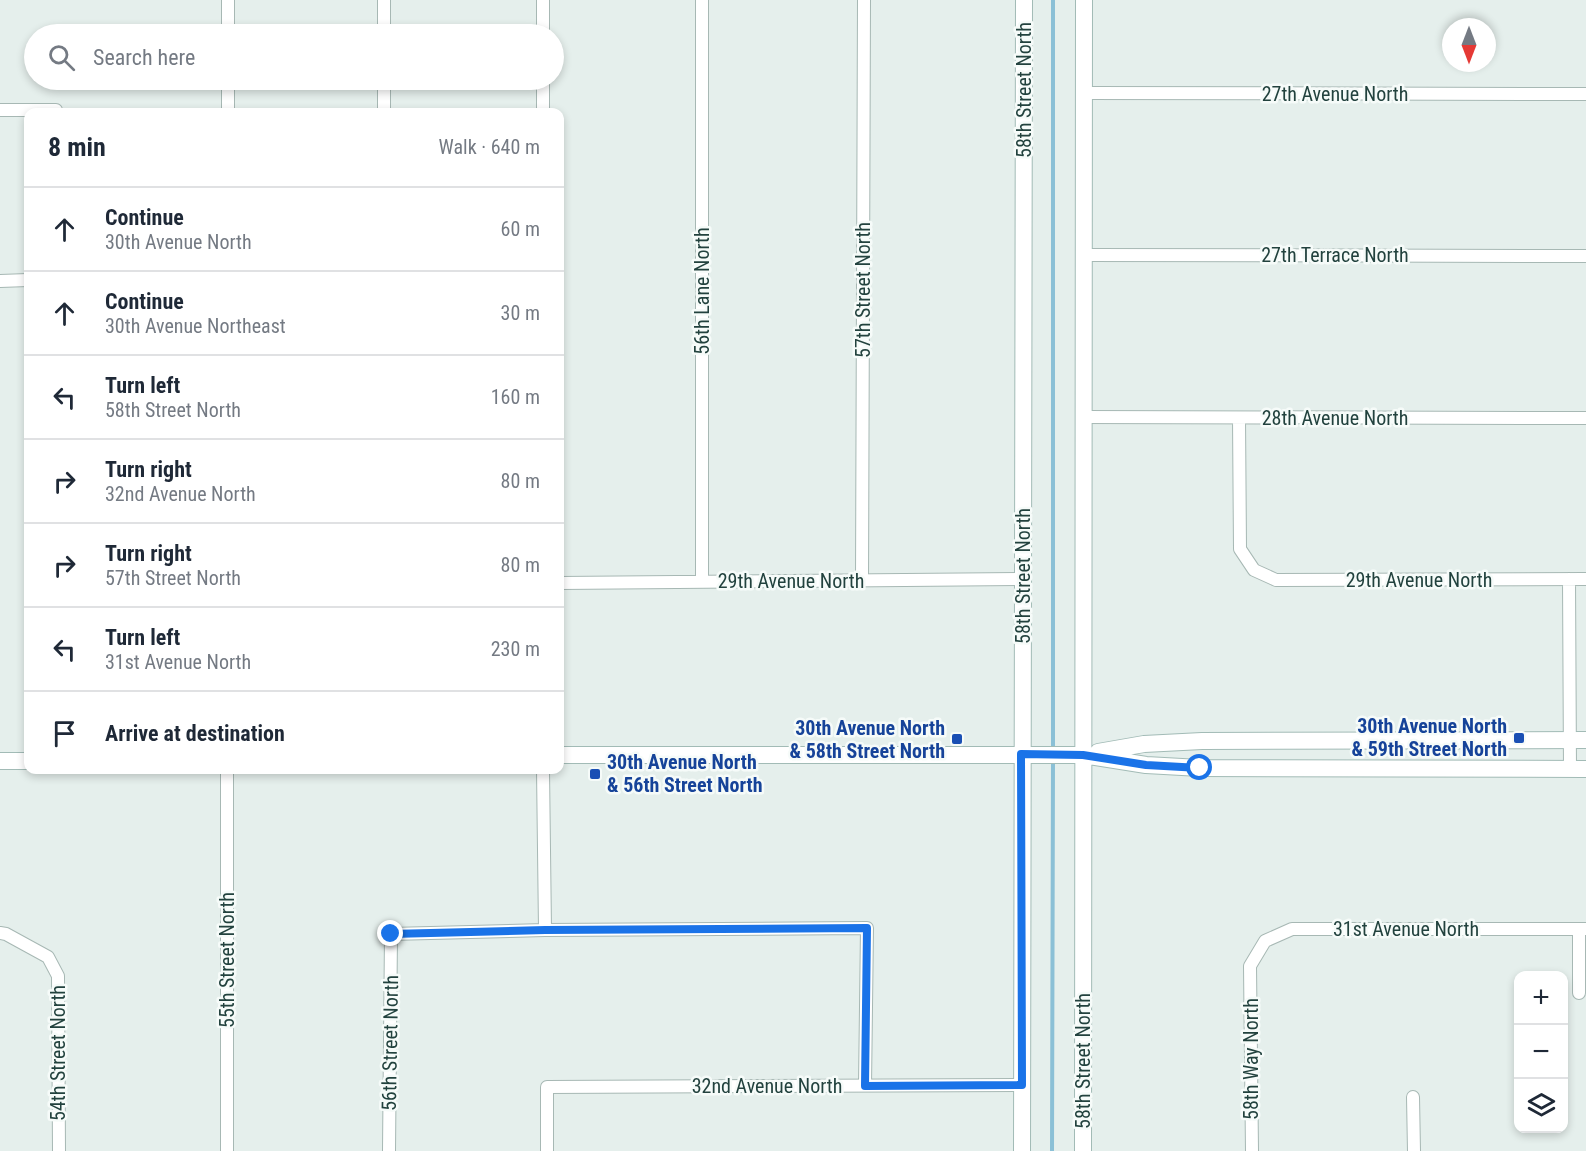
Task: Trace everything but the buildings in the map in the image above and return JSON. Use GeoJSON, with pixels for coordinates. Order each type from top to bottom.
{"type":"FeatureCollection","features":[{"type":"Feature","properties":{"kind":"street"},"geometry":{"type":"LineString","coordinates":[[228,0],[228,24]]}},
{"type":"Feature","properties":{"kind":"street"},"geometry":{"type":"LineString","coordinates":[[384,0],[384,24]]}},
{"type":"Feature","properties":{"kind":"street"},"geometry":{"type":"LineString","coordinates":[[543,0],[543,24]]}},
{"type":"Feature","properties":{"kind":"street","name":"56th Lane North"},"geometry":{"type":"LineString","coordinates":[[702,0],[702,582]]}},
{"type":"Feature","properties":{"kind":"street","name":"57th Street North"},"geometry":{"type":"LineString","coordinates":[[862,580],[864,0]]}},
{"type":"Feature","properties":{"kind":"street","name":"58th Street North"},"geometry":{"type":"LineString","coordinates":[[1022,1151],[1028,754],[1023,579],[1024,0]]}},
{"type":"Feature","properties":{"kind":"street","name":"58th Street North"},"geometry":{"type":"LineString","coordinates":[[1083,1151],[1076,755],[1083,417],[1084,0]]}},
{"type":"Feature","properties":{"kind":"street"},"geometry":{"type":"LineString","coordinates":[[228,90],[228,108]]}},
{"type":"Feature","properties":{"kind":"street"},"geometry":{"type":"LineString","coordinates":[[384,90],[384,108]]}},
{"type":"Feature","properties":{"kind":"street"},"geometry":{"type":"LineString","coordinates":[[543,90],[543,108]]}},
{"type":"Feature","properties":{"kind":"street","name":"27th Avenue North"},"geometry":{"type":"LineString","coordinates":[[1084,93],[1586,94]]}},
{"type":"Feature","properties":{"kind":"street"},"geometry":{"type":"LineString","coordinates":[[0,110],[24,110]]}},
{"type":"Feature","properties":{"kind":"street","name":"27th Terrace North"},"geometry":{"type":"LineString","coordinates":[[1084,255],[1586,256]]}},
{"type":"Feature","properties":{"kind":"street"},"geometry":{"type":"LineString","coordinates":[[0,281],[24,280]]}},
{"type":"Feature","properties":{"kind":"street","name":"28th Avenue North"},"geometry":{"type":"LineString","coordinates":[[1083,417],[1586,418]]}},
{"type":"Feature","properties":{"kind":"street","name":"29th Avenue North"},"geometry":{"type":"LineString","coordinates":[[1239,418],[1240,549],[1254,570],[1276,580],[1586,579]]}},
{"type":"Feature","properties":{"kind":"street","name":"29th Avenue North"},"geometry":{"type":"LineString","coordinates":[[564,583],[1023,579]]}},
{"type":"Feature","properties":{"kind":"street"},"geometry":{"type":"LineString","coordinates":[[564,755],[1028,754],[1076,755],[1146,765],[1200,768],[1578,769],[1569,579]]}},
{"type":"Feature","properties":{"kind":"street"},"geometry":{"type":"LineString","coordinates":[[1076,755],[1144,744],[1202,741],[1578,740]]}},
{"type":"Feature","properties":{"kind":"street"},"geometry":{"type":"LineString","coordinates":[[0,761],[24,761]]}},
{"type":"Feature","properties":{"kind":"street","name":"55th Street North"},"geometry":{"type":"LineString","coordinates":[[227,774],[227,1151]]}},
{"type":"Feature","properties":{"kind":"street"},"geometry":{"type":"LineString","coordinates":[[543,774],[545,930],[867,928],[865,1086]]}},
{"type":"Feature","properties":{"kind":"street","name":"31st Avenue North"},"geometry":{"type":"LineString","coordinates":[[1250,966],[1265,941],[1292,929],[1583,929],[1580,993]]}},
{"type":"Feature","properties":{"kind":"street","name":"56th Street North"},"geometry":{"type":"LineString","coordinates":[[389,1151],[391,934],[545,930]]}},
{"type":"Feature","properties":{"kind":"street","name":"54th Street North"},"geometry":{"type":"LineString","coordinates":[[0,933],[48,957],[58,976],[59,1151]]}},
{"type":"Feature","properties":{"kind":"street","name":"58th Way North"},"geometry":{"type":"LineString","coordinates":[[1250,966],[1252,1151]]}},
{"type":"Feature","properties":{"kind":"street","name":"32nd Avenue North"},"geometry":{"type":"LineString","coordinates":[[546,1151],[547,1087],[1022,1085]]}},
{"type":"Feature","properties":{"kind":"street"},"geometry":{"type":"LineString","coordinates":[[1413,1097],[1414,1151]]}},
{"type":"Feature","properties":{"kind":"waterway"},"geometry":{"type":"LineString","coordinates":[[1053,0],[1053,749]]}},
{"type":"Feature","properties":{"kind":"waterway"},"geometry":{"type":"LineString","coordinates":[[1052,1151],[1053,760]]}},
{"type":"Feature","properties":{"kind":"place","name":"30th Avenue North & 59th Street North"},"geometry":{"type":"Point","coordinates":[1519,738]}},
{"type":"Feature","properties":{"kind":"place","name":"30th Avenue North & 58th Street North"},"geometry":{"type":"Point","coordinates":[957,739]}},
{"type":"Feature","properties":{"kind":"place","name":"30th Avenue North & 56th Street North"},"geometry":{"type":"Point","coordinates":[595,774]}},
{"type":"Feature","properties":{"kind":"route"},"geometry":{"type":"LineString","coordinates":[[391,934],[545,930],[867,928],[865,1086],[1022,1085],[1021,754],[1083,755],[1146,765],[1200,768]]}}]}
